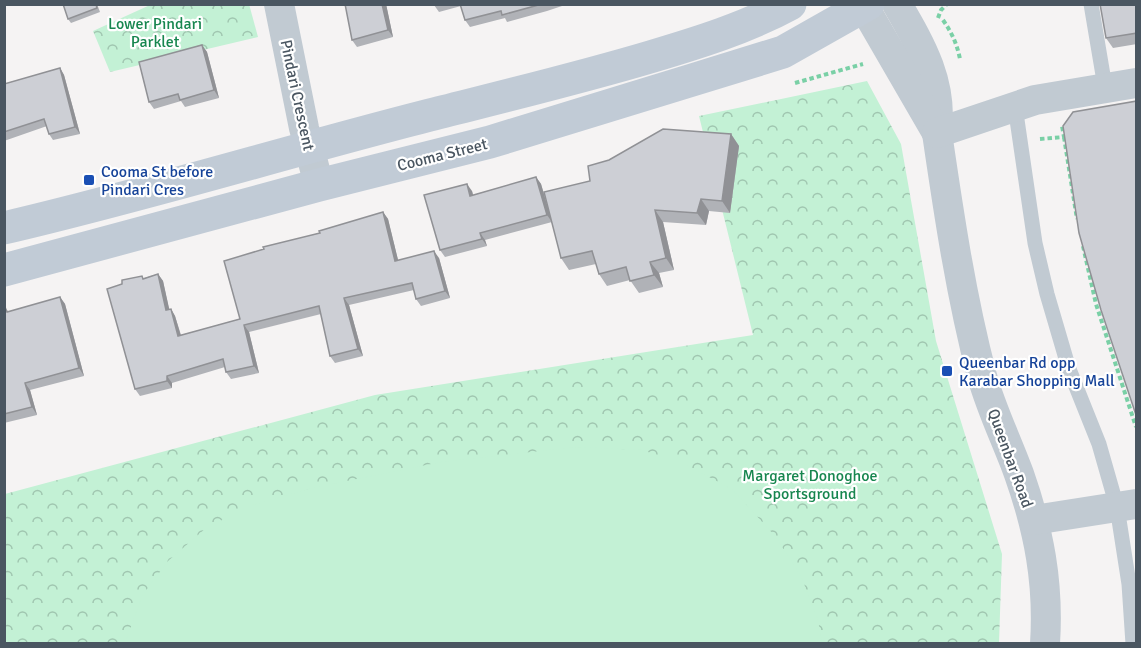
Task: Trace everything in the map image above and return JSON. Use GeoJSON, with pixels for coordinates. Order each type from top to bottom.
{"type":"FeatureCollection","features":[{"type":"Feature","properties":{"kind":"main road"},"geometry":{"type":"LineString","coordinates":[[4,228],[179,185],[309,146],[622,65],[690,45],[771,15],[790,4]]}},
{"type":"Feature","properties":{"kind":"main road","name":"Cooma Street"},"geometry":{"type":"LineString","coordinates":[[4,270],[319,185],[490,142],[783,52],[865,5]]}},
{"type":"Feature","properties":{"kind":"street","name":"Pindari Crescent"},"geometry":{"type":"LineString","coordinates":[[279,4],[319,185]]}},
{"type":"Feature","properties":{"kind":"street","name":"Queenbar Road"},"geometry":{"type":"LineString","coordinates":[[897,4],[914,34],[936,86],[939,113],[938,134],[960,281],[982,377],[1034,520],[1044,567],[1046,644]]}},
{"type":"Feature","properties":{"kind":"street","name":"Queenbar Road"},"geometry":{"type":"LineString","coordinates":[[865,5],[938,134]]}},
{"type":"Feature","properties":{"kind":"street"},"geometry":{"type":"LineString","coordinates":[[938,134],[1015,106],[1052,96],[1137,83]]}},
{"type":"Feature","properties":{"kind":"street"},"geometry":{"type":"LineString","coordinates":[[1034,520],[1127,505]]}},
{"type":"Feature","properties":{"kind":"lane"},"geometry":{"type":"LineString","coordinates":[[1091,4],[1105,87]]}},
{"type":"Feature","properties":{"kind":"lane"},"geometry":{"type":"LineString","coordinates":[[1015,106],[1035,243],[1061,346],[1099,444],[1127,505],[1132,644]]}},
{"type":"Feature","properties":{"kind":"path"},"geometry":{"type":"LineString","coordinates":[[1064,136],[1079,225]]}},
{"type":"Feature","properties":{"kind":"path"},"geometry":{"type":"LineString","coordinates":[[1081,236],[1096,304],[1137,427]]}},
{"type":"Feature","properties":{"kind":"green space","name":"Lower Pindari Parklet"},"geometry":{"type":"Polygon","coordinates":[[[249,4],[258,37],[110,72],[93,31],[150,5],[249,4]]]}},
{"type":"Feature","properties":{"kind":"green space","name":"Margaret Donoghoe Sportsground"},"geometry":{"type":"Polygon","coordinates":[[[867,81],[901,144],[936,341],[1002,554],[999,643],[5,644],[5,494],[375,395],[753,335],[699,116],[867,81]]]}},
{"type":"Feature","properties":{"kind":"green space"},"geometry":{"type":"Polygon","coordinates":[[[577,447],[642,450],[687,465],[733,490],[775,536],[801,576],[818,620],[822,643],[125,643],[142,596],[168,561],[206,528],[250,506],[312,488],[441,462],[577,447]]]}},
{"type":"Feature","properties":{"kind":"building"},"geometry":{"type":"Polygon","coordinates":[[[63,4],[96,4],[97,8],[68,19],[63,4]]]}},
{"type":"Feature","properties":{"kind":"building"},"geometry":{"type":"Polygon","coordinates":[[[345,4],[382,4],[388,30],[352,40],[345,4]]]}},
{"type":"Feature","properties":{"kind":"building"},"geometry":{"type":"Polygon","coordinates":[[[460,4],[542,4],[502,15],[501,11],[465,20],[460,4]]]}},
{"type":"Feature","properties":{"kind":"building"},"geometry":{"type":"Polygon","coordinates":[[[1100,4],[1137,4],[1137,33],[1106,38],[1100,4]]]}},
{"type":"Feature","properties":{"kind":"building"},"geometry":{"type":"Polygon","coordinates":[[[202,45],[214,90],[180,100],[178,94],[149,102],[139,62],[202,45]]]}},
{"type":"Feature","properties":{"kind":"building"},"geometry":{"type":"Polygon","coordinates":[[[60,68],[75,127],[49,134],[44,119],[4,132],[4,84],[60,68]]]}},
{"type":"Feature","properties":{"kind":"building"},"geometry":{"type":"Polygon","coordinates":[[[1137,101],[1137,418],[1101,310],[1079,233],[1063,126],[1073,112],[1137,101]]]}},
{"type":"Feature","properties":{"kind":"building"},"geometry":{"type":"Polygon","coordinates":[[[663,129],[731,134],[722,201],[701,199],[697,213],[655,210],[666,258],[650,262],[654,275],[630,281],[626,267],[599,274],[592,251],[561,258],[544,192],[590,181],[588,166],[609,160],[663,129]]]}},
{"type":"Feature","properties":{"kind":"building"},"geometry":{"type":"Polygon","coordinates":[[[536,177],[547,215],[480,233],[482,239],[440,250],[424,195],[467,184],[470,196],[536,177]]]}},
{"type":"Feature","properties":{"kind":"building"},"geometry":{"type":"Polygon","coordinates":[[[383,212],[395,261],[434,251],[445,291],[416,299],[412,283],[344,298],[358,349],[330,356],[319,306],[244,325],[254,366],[226,372],[223,359],[167,376],[167,381],[135,389],[107,289],[122,284],[122,280],[142,276],[143,279],[158,274],[166,310],[171,309],[178,336],[240,319],[224,261],[264,249],[263,247],[320,233],[319,231],[383,212]]]}},
{"type":"Feature","properties":{"kind":"building"},"geometry":{"type":"Polygon","coordinates":[[[60,297],[79,368],[25,383],[32,407],[4,414],[4,307],[7,312],[60,297]]]}},
{"type":"Feature","properties":{"kind":"place","name":"Cooma St before Pindari Cres"},"geometry":{"type":"Point","coordinates":[89,180]}},
{"type":"Feature","properties":{"kind":"place","name":"Queenbar Rd opp Karabar Shopping Mall"},"geometry":{"type":"Point","coordinates":[947,371]}}]}
